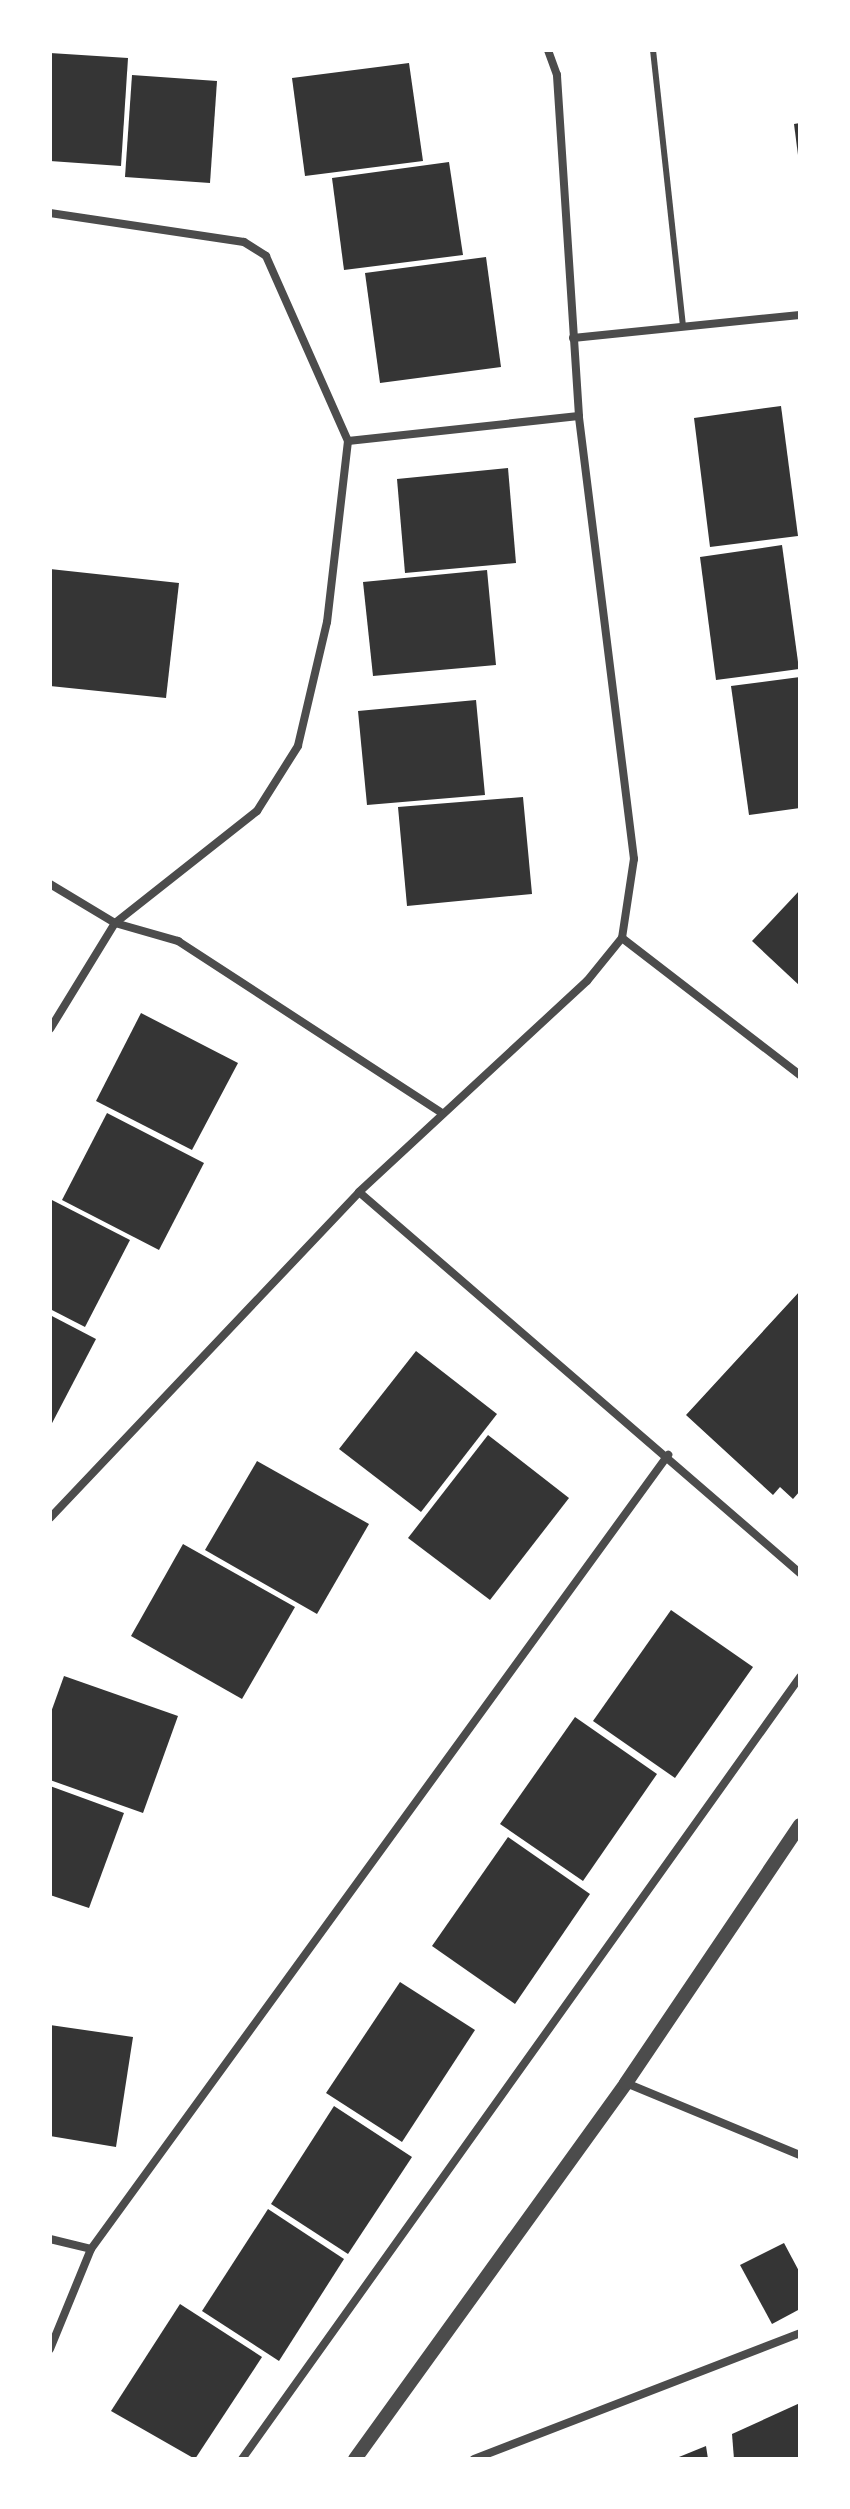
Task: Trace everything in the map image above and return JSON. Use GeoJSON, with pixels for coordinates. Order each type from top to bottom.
{"type":"FeatureCollection","features":[{"type":"Feature","properties":{"kind":"street"},"geometry":{"type":"LineString","coordinates":[[50,1518],[359,1192],[440,1112],[587,981],[622,938],[634,859],[579,416],[557,75],[548,50]]}},
{"type":"Feature","properties":{"kind":"street"},"geometry":{"type":"LineString","coordinates":[[50,213],[244,242],[266,256],[348,441],[327,622],[298,746],[257,811],[115,923],[50,1029]]}},
{"type":"Feature","properties":{"kind":"street"},"geometry":{"type":"LineString","coordinates":[[573,338],[800,315]]}},
{"type":"Feature","properties":{"kind":"street"},"geometry":{"type":"LineString","coordinates":[[348,441],[579,416]]}},
{"type":"Feature","properties":{"kind":"street"},"geometry":{"type":"LineString","coordinates":[[50,884],[115,923],[178,941],[440,1112]]}},
{"type":"Feature","properties":{"kind":"street"},"geometry":{"type":"LineString","coordinates":[[622,938],[800,1075]]}},
{"type":"Feature","properties":{"kind":"street"},"geometry":{"type":"LineString","coordinates":[[359,1192],[668,1455],[800,1573]]}},
{"type":"Feature","properties":{"kind":"street"},"geometry":{"type":"LineString","coordinates":[[50,2349],[91,2249],[668,1455]]}},
{"type":"Feature","properties":{"kind":"street"},"geometry":{"type":"LineString","coordinates":[[242,2459],[800,1677]]}},
{"type":"Feature","properties":{"kind":"street"},"geometry":{"type":"LineString","coordinates":[[355,2459],[626,2083],[800,1825]]}},
{"type":"Feature","properties":{"kind":"street"},"geometry":{"type":"LineString","coordinates":[[626,2083],[800,2155]]}},
{"type":"Feature","properties":{"kind":"street"},"geometry":{"type":"LineString","coordinates":[[50,2239],[91,2249]]}},
{"type":"Feature","properties":{"kind":"street"},"geometry":{"type":"LineString","coordinates":[[474,2459],[800,2333]]}},
{"type":"Feature","properties":{"kind":"lane"},"geometry":{"type":"LineString","coordinates":[[653,50],[683,326]]}},
{"type":"Feature","properties":{"kind":"building"},"geometry":{"type":"Polygon","coordinates":[[[50,53],[128,58],[121,166],[50,161],[50,53]]]}},
{"type":"Feature","properties":{"kind":"building"},"geometry":{"type":"Polygon","coordinates":[[[409,63],[423,161],[305,176],[292,78],[409,63]]]}},
{"type":"Feature","properties":{"kind":"building"},"geometry":{"type":"Polygon","coordinates":[[[132,75],[217,81],[210,183],[125,177],[132,75]]]}},
{"type":"Feature","properties":{"kind":"building"},"geometry":{"type":"Polygon","coordinates":[[[800,123],[800,155],[798,155],[794,124],[800,123]]]}},
{"type":"Feature","properties":{"kind":"building"},"geometry":{"type":"Polygon","coordinates":[[[449,162],[463,255],[344,270],[332,178],[449,162]]]}},
{"type":"Feature","properties":{"kind":"building"},"geometry":{"type":"Polygon","coordinates":[[[486,257],[501,367],[380,383],[365,273],[486,257]]]}},
{"type":"Feature","properties":{"kind":"building"},"geometry":{"type":"Polygon","coordinates":[[[781,406],[798,536],[710,547],[694,418],[781,406]]]}},
{"type":"Feature","properties":{"kind":"building"},"geometry":{"type":"Polygon","coordinates":[[[508,468],[516,563],[405,573],[397,479],[508,468]]]}},
{"type":"Feature","properties":{"kind":"building"},"geometry":{"type":"Polygon","coordinates":[[[782,545],[799,669],[716,680],[700,557],[782,545]]]}},
{"type":"Feature","properties":{"kind":"building"},"geometry":{"type":"Polygon","coordinates":[[[50,569],[179,583],[166,698],[50,686],[50,569]]]}},
{"type":"Feature","properties":{"kind":"building"},"geometry":{"type":"Polygon","coordinates":[[[487,570],[496,665],[373,676],[363,582],[487,570]]]}},
{"type":"Feature","properties":{"kind":"building"},"geometry":{"type":"Polygon","coordinates":[[[800,677],[800,808],[749,815],[731,686],[800,677]]]}},
{"type":"Feature","properties":{"kind":"building"},"geometry":{"type":"Polygon","coordinates":[[[476,700],[485,795],[367,805],[358,711],[476,700]]]}},
{"type":"Feature","properties":{"kind":"building"},"geometry":{"type":"Polygon","coordinates":[[[523,797],[532,894],[407,906],[398,807],[523,797]]]}},
{"type":"Feature","properties":{"kind":"building"},"geometry":{"type":"Polygon","coordinates":[[[800,890],[800,986],[752,941],[800,890]]]}},
{"type":"Feature","properties":{"kind":"building"},"geometry":{"type":"Polygon","coordinates":[[[141,1013],[238,1063],[192,1150],[96,1101],[141,1013]]]}},
{"type":"Feature","properties":{"kind":"building"},"geometry":{"type":"Polygon","coordinates":[[[107,1113],[204,1163],[159,1250],[62,1200],[107,1113]]]}},
{"type":"Feature","properties":{"kind":"building"},"geometry":{"type":"Polygon","coordinates":[[[50,1199],[130,1240],[85,1327],[50,1309],[50,1199]]]}},
{"type":"Feature","properties":{"kind":"building"},"geometry":{"type":"Polygon","coordinates":[[[800,1291],[800,1491],[793,1499],[780,1487],[773,1495],[686,1415],[800,1291]]]}},
{"type":"Feature","properties":{"kind":"building"},"geometry":{"type":"Polygon","coordinates":[[[50,1315],[96,1339],[50,1427],[50,1315]]]}},
{"type":"Feature","properties":{"kind":"building"},"geometry":{"type":"Polygon","coordinates":[[[416,1351],[497,1414],[421,1512],[339,1449],[416,1351]]]}},
{"type":"Feature","properties":{"kind":"building"},"geometry":{"type":"Polygon","coordinates":[[[488,1435],[569,1498],[490,1600],[408,1538],[488,1435]]]}},
{"type":"Feature","properties":{"kind":"building"},"geometry":{"type":"Polygon","coordinates":[[[257,1461],[369,1524],[317,1614],[205,1550],[257,1461]]]}},
{"type":"Feature","properties":{"kind":"building"},"geometry":{"type":"Polygon","coordinates":[[[183,1544],[295,1607],[242,1699],[131,1636],[183,1544]]]}},
{"type":"Feature","properties":{"kind":"building"},"geometry":{"type":"Polygon","coordinates":[[[671,1610],[753,1667],[675,1778],[593,1721],[671,1610]]]}},
{"type":"Feature","properties":{"kind":"building"},"geometry":{"type":"Polygon","coordinates":[[[64,1676],[178,1716],[143,1813],[50,1780],[50,1715],[64,1676]]]}},
{"type":"Feature","properties":{"kind":"building"},"geometry":{"type":"Polygon","coordinates":[[[575,1717],[657,1774],[583,1881],[500,1824],[575,1717]]]}},
{"type":"Feature","properties":{"kind":"building"},"geometry":{"type":"Polygon","coordinates":[[[50,1786],[124,1813],[89,1908],[50,1895],[50,1786]]]}},
{"type":"Feature","properties":{"kind":"building"},"geometry":{"type":"Polygon","coordinates":[[[508,1837],[590,1894],[515,2004],[432,1946],[508,1837]]]}},
{"type":"Feature","properties":{"kind":"building"},"geometry":{"type":"Polygon","coordinates":[[[400,1982],[475,2030],[402,2142],[326,2093],[400,1982]]]}},
{"type":"Feature","properties":{"kind":"building"},"geometry":{"type":"Polygon","coordinates":[[[50,2025],[133,2037],[116,2147],[50,2136],[50,2025]]]}},
{"type":"Feature","properties":{"kind":"building"},"geometry":{"type":"Polygon","coordinates":[[[334,2106],[412,2157],[348,2254],[271,2204],[334,2106]]]}},
{"type":"Feature","properties":{"kind":"building"},"geometry":{"type":"Polygon","coordinates":[[[268,2209],[344,2259],[279,2361],[202,2311],[268,2209]]]}},
{"type":"Feature","properties":{"kind":"building"},"geometry":{"type":"Polygon","coordinates":[[[784,2243],[800,2273],[800,2309],[772,2324],[740,2265],[784,2243]]]}},
{"type":"Feature","properties":{"kind":"building"},"geometry":{"type":"Polygon","coordinates":[[[180,2304],[262,2357],[195,2459],[111,2411],[180,2304]]]}},
{"type":"Feature","properties":{"kind":"building"},"geometry":{"type":"Polygon","coordinates":[[[800,2403],[800,2459],[734,2459],[732,2434],[800,2403]]]}},
{"type":"Feature","properties":{"kind":"building"},"geometry":{"type":"Polygon","coordinates":[[[706,2446],[708,2459],[674,2459],[706,2446]]]}}]}
